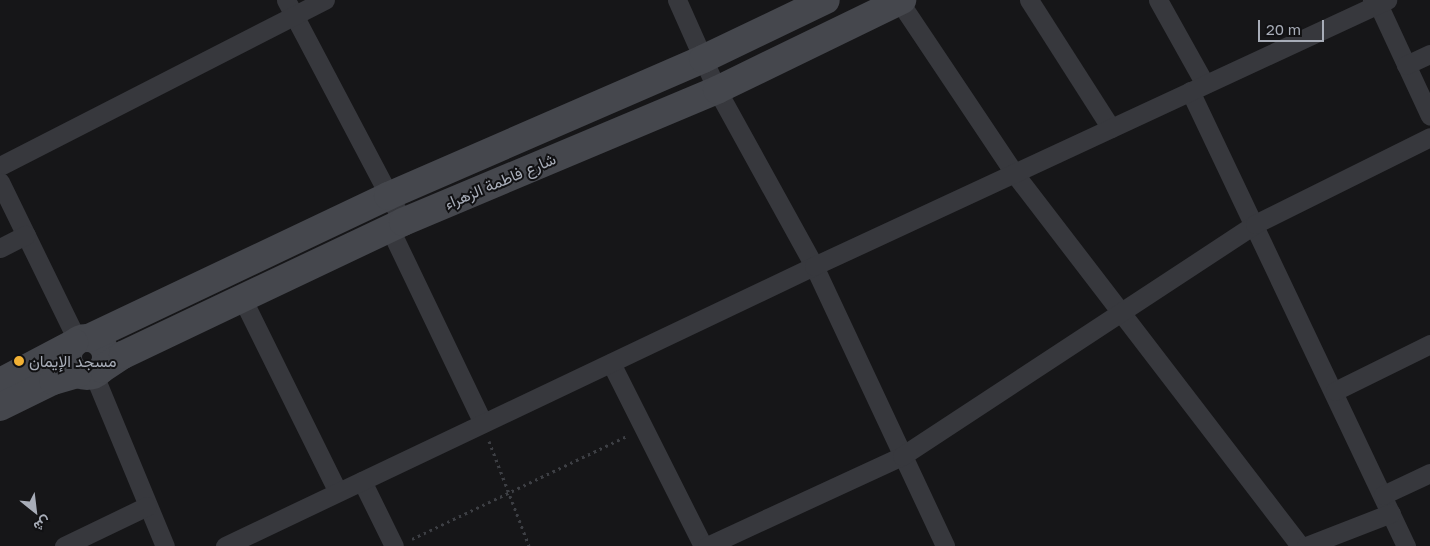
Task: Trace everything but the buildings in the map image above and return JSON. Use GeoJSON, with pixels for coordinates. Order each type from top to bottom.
{"type":"FeatureCollection","features":[{"type":"Feature","properties":{"kind":"main road","name":"شارع فاطمة الزهراء"},"geometry":{"type":"LineString","coordinates":[[0,382],[80,340],[388,196],[703,59],[826,0]]}},
{"type":"Feature","properties":{"kind":"main road","name":"شارع فاطمة الزهراء"},"geometry":{"type":"LineString","coordinates":[[0,407],[53,381],[91,372],[123,355],[243,300],[396,226],[717,90],[901,1]]}},
{"type":"Feature","properties":{"kind":"main road"},"geometry":{"type":"LineString","coordinates":[[80,340],[100,342],[106,352],[91,372]]}},
{"type":"Feature","properties":{"kind":"street"},"geometry":{"type":"LineString","coordinates":[[0,166],[290,8],[326,0]]}},
{"type":"Feature","properties":{"kind":"street"},"geometry":{"type":"LineString","coordinates":[[677,0],[717,90],[814,266],[945,546]]}},
{"type":"Feature","properties":{"kind":"street"},"geometry":{"type":"LineString","coordinates":[[1029,0],[1111,128]]}},
{"type":"Feature","properties":{"kind":"street"},"geometry":{"type":"LineString","coordinates":[[1158,0],[1198,88],[1255,224],[1335,391],[1406,546]]}},
{"type":"Feature","properties":{"kind":"street"},"geometry":{"type":"LineString","coordinates":[[901,1],[1014,172],[1300,546]]}},
{"type":"Feature","properties":{"kind":"street"},"geometry":{"type":"LineString","coordinates":[[225,546],[814,266],[1198,88],[1379,1],[1430,116]]}},
{"type":"Feature","properties":{"kind":"street"},"geometry":{"type":"LineString","coordinates":[[290,8],[388,196],[396,226],[483,424]]}},
{"type":"Feature","properties":{"kind":"street"},"geometry":{"type":"LineString","coordinates":[[1406,65],[1430,54]]}},
{"type":"Feature","properties":{"kind":"street"},"geometry":{"type":"LineString","coordinates":[[707,546],[902,456],[1255,224],[1430,137]]}},
{"type":"Feature","properties":{"kind":"street"},"geometry":{"type":"LineString","coordinates":[[0,182],[80,340]]}},
{"type":"Feature","properties":{"kind":"street"},"geometry":{"type":"LineString","coordinates":[[0,248],[26,235]]}},
{"type":"Feature","properties":{"kind":"street"},"geometry":{"type":"LineString","coordinates":[[243,300],[338,492]]}},
{"type":"Feature","properties":{"kind":"street"},"geometry":{"type":"LineString","coordinates":[[1335,391],[1430,344]]}},
{"type":"Feature","properties":{"kind":"street"},"geometry":{"type":"LineString","coordinates":[[611,363],[703,546]]}},
{"type":"Feature","properties":{"kind":"street"},"geometry":{"type":"LineString","coordinates":[[91,372],[165,546]]}},
{"type":"Feature","properties":{"kind":"street"},"geometry":{"type":"LineString","coordinates":[[1383,495],[1430,474]]}},
{"type":"Feature","properties":{"kind":"street"},"geometry":{"type":"LineString","coordinates":[[362,481],[400,544]]}},
{"type":"Feature","properties":{"kind":"street"},"geometry":{"type":"LineString","coordinates":[[64,546],[147,506]]}},
{"type":"Feature","properties":{"kind":"street"},"geometry":{"type":"LineString","coordinates":[[1306,546],[1391,513]]}},
{"type":"Feature","properties":{"kind":"path"},"geometry":{"type":"LineString","coordinates":[[483,424],[529,546]]}},
{"type":"Feature","properties":{"kind":"path"},"geometry":{"type":"LineString","coordinates":[[400,544],[644,429]]}},
{"type":"Feature","properties":{"kind":"place","name":"مسجد الإيمان"},"geometry":{"type":"Point","coordinates":[19,361]}}]}
